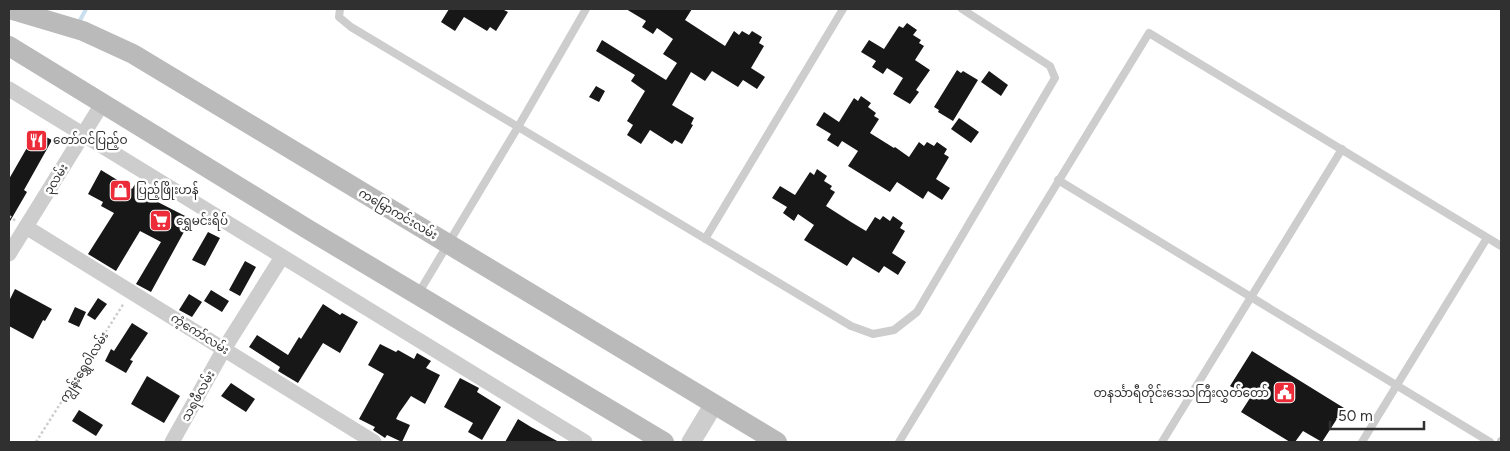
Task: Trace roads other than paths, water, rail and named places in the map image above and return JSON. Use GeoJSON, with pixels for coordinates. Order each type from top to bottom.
{"type":"FeatureCollection","features":[{"type":"Feature","properties":{"kind":"main road","name":"ကမြောကင်းလမ်း"},"geometry":{"type":"LineString","coordinates":[[9,9],[75,28],[133,54],[777,442]]}},
{"type":"Feature","properties":{"kind":"main road"},"geometry":{"type":"LineString","coordinates":[[9,46],[309,230],[664,442]]}},
{"type":"Feature","properties":{"kind":"street"},"geometry":{"type":"LineString","coordinates":[[9,89],[585,442]]}},
{"type":"Feature","properties":{"kind":"street","name":"၃လမ်း"},"geometry":{"type":"LineString","coordinates":[[9,254],[102,104]]}},
{"type":"Feature","properties":{"kind":"street","name":"ကံ့ကော်လမ်း"},"geometry":{"type":"LineString","coordinates":[[26,226],[374,442]]}},
{"type":"Feature","properties":{"kind":"street","name":"သရဖီလမ်း"},"geometry":{"type":"LineString","coordinates":[[172,442],[224,349],[282,257]]}},
{"type":"Feature","properties":{"kind":"street"},"geometry":{"type":"LineString","coordinates":[[691,442],[714,404]]}},
{"type":"Feature","properties":{"kind":"lane"},"geometry":{"type":"LineString","coordinates":[[340,9],[339,17],[351,27],[851,326],[873,334],[894,330],[916,312],[1055,78],[1050,66],[962,9]]}},
{"type":"Feature","properties":{"kind":"lane"},"geometry":{"type":"LineString","coordinates":[[418,294],[586,9]]}},
{"type":"Feature","properties":{"kind":"lane"},"geometry":{"type":"LineString","coordinates":[[705,239],[843,9]]}},
{"type":"Feature","properties":{"kind":"lane"},"geometry":{"type":"LineString","coordinates":[[899,442],[1149,33],[1501,246]]}},
{"type":"Feature","properties":{"kind":"lane"},"geometry":{"type":"LineString","coordinates":[[1162,442],[1342,149]]}},
{"type":"Feature","properties":{"kind":"lane"},"geometry":{"type":"LineString","coordinates":[[1058,180],[1490,442]]}},
{"type":"Feature","properties":{"kind":"lane"},"geometry":{"type":"LineString","coordinates":[[1362,442],[1487,238]]}},
{"type":"Feature","properties":{"kind":"waterway"},"geometry":{"type":"LineString","coordinates":[[78,24],[86,9]]}},
{"type":"Feature","properties":{"kind":"place","name":"တော်ဝင်ပြည့်ဝ"},"geometry":{"type":"Point","coordinates":[37,140]}},
{"type":"Feature","properties":{"kind":"place","name":"ပြည့်ဖြိုးဟန်"},"geometry":{"type":"Point","coordinates":[120,190]}},
{"type":"Feature","properties":{"kind":"place","name":"ရွှေမင်းရိပ်"},"geometry":{"type":"Point","coordinates":[160,221]}},
{"type":"Feature","properties":{"kind":"place","name":"တနင်္သာရီတိုင်းဒေသကြီးလွှတ်တော်"},"geometry":{"type":"Point","coordinates":[1285,393]}}]}
